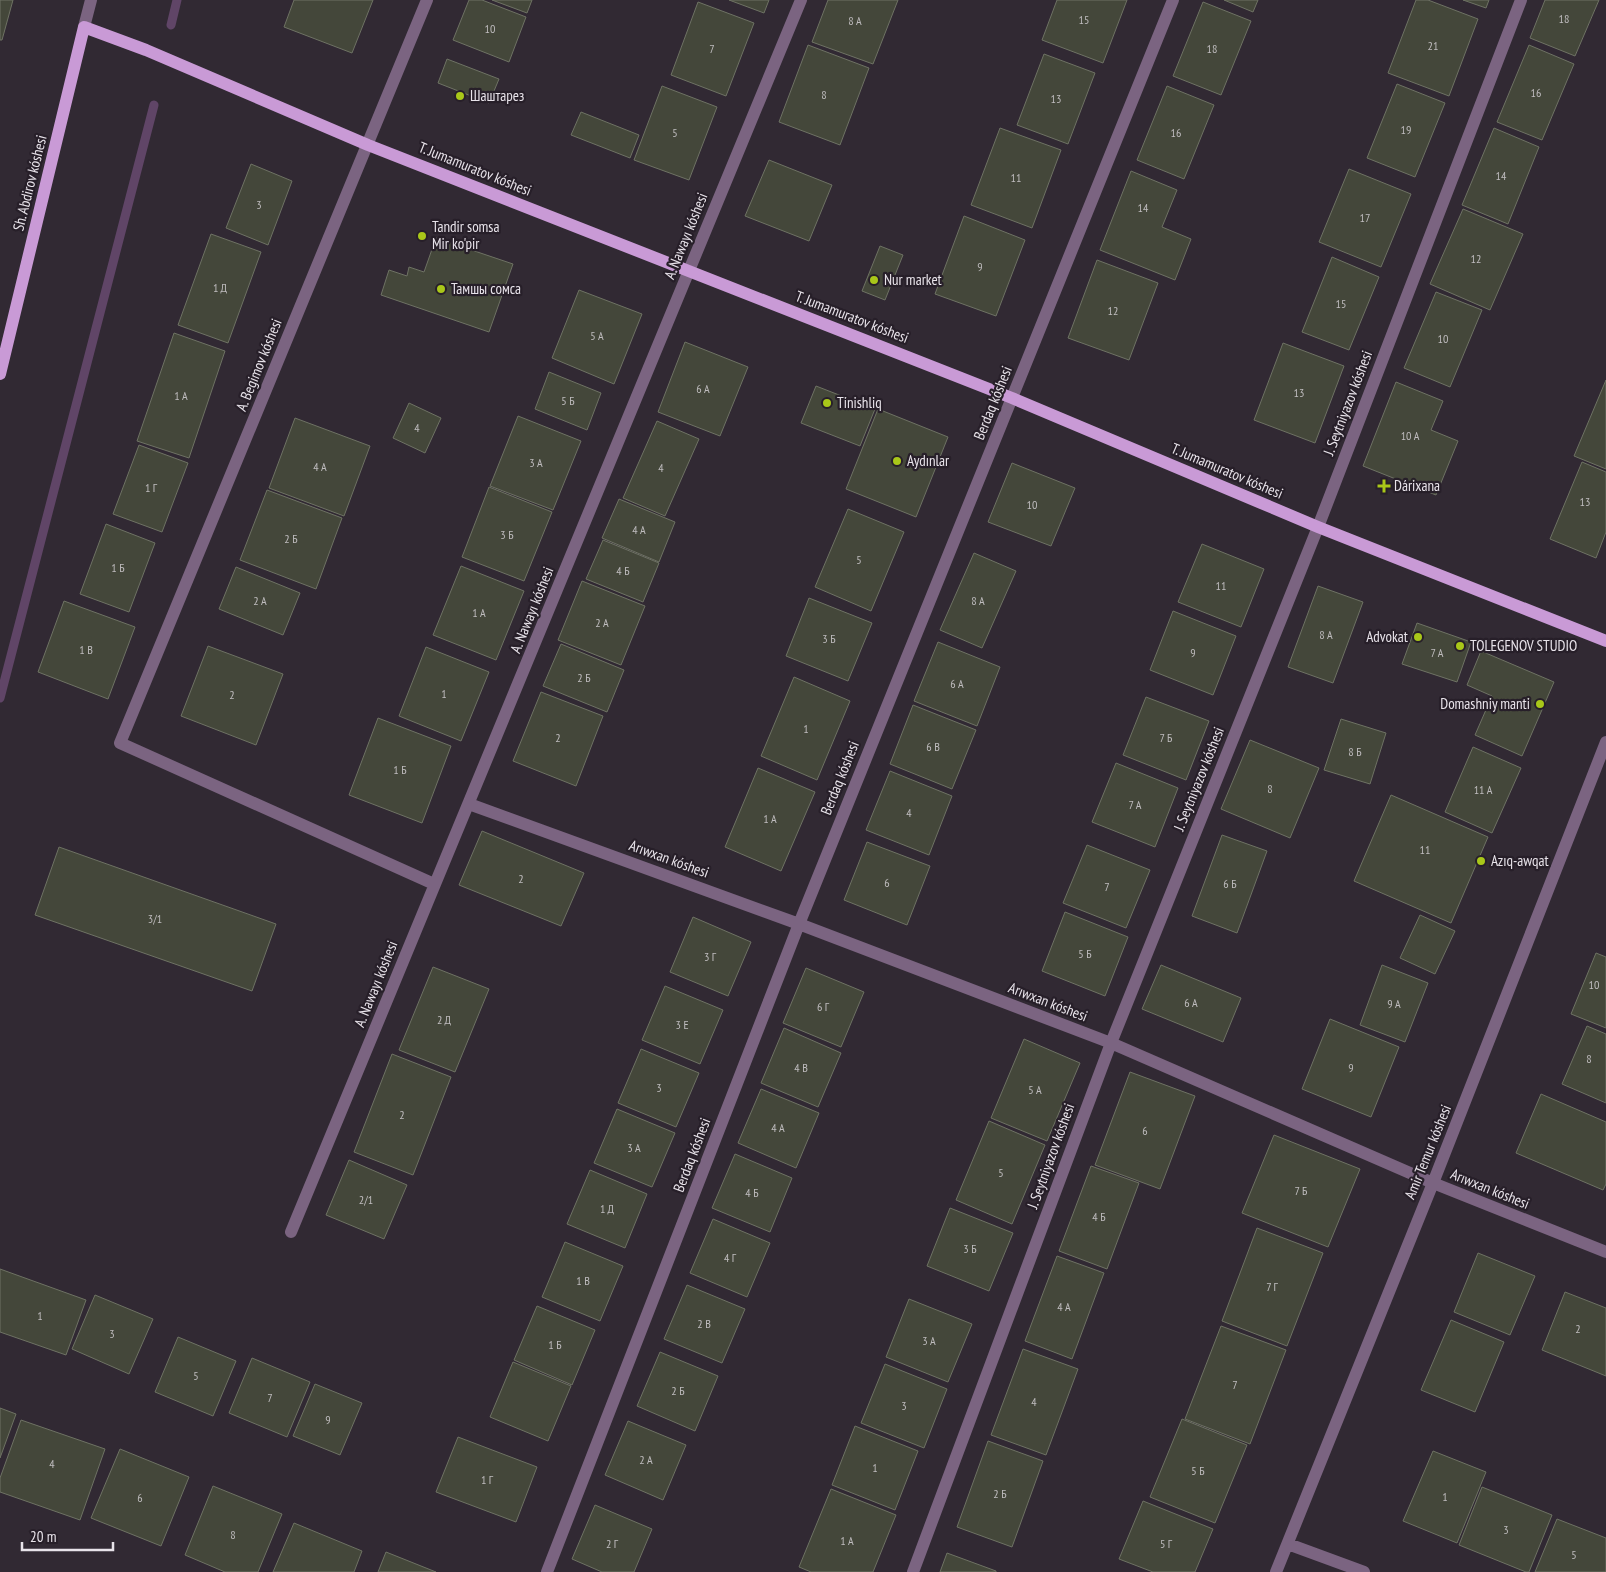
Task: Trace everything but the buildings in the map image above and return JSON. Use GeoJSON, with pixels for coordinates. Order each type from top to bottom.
{"type":"FeatureCollection","features":[{"type":"Feature","properties":{"kind":"main road","name":"T. Jumamuratov kóshesi"},"geometry":{"type":"LineString","coordinates":[[84,27],[146,50],[368,145],[1012,398],[1318,527],[1606,641]]}},
{"type":"Feature","properties":{"kind":"main road","name":"Sh. Abdirov kóshesi"},"geometry":{"type":"LineString","coordinates":[[0,374],[84,27]]}},
{"type":"Feature","properties":{"kind":"street","name":"Sh. Abdirov kóshesi"},"geometry":{"type":"LineString","coordinates":[[84,27],[91,0]]}},
{"type":"Feature","properties":{"kind":"street","name":"A. Begimov kóshesi"},"geometry":{"type":"LineString","coordinates":[[427,0],[120,742],[434,884]]}},
{"type":"Feature","properties":{"kind":"street","name":"A. Nawayı kóshesi"},"geometry":{"type":"LineString","coordinates":[[291,1232],[434,884],[470,804],[801,0]]}},
{"type":"Feature","properties":{"kind":"street","name":"Berdaq kóshesi"},"geometry":{"type":"LineString","coordinates":[[547,1572],[799,924],[1173,0]]}},
{"type":"Feature","properties":{"kind":"street","name":"J. Seytniyazov kóshesi"},"geometry":{"type":"LineString","coordinates":[[913,1572],[1110,1043],[1318,527],[1521,0]]}},
{"type":"Feature","properties":{"kind":"street","name":"Amir Temur kóshesi"},"geometry":{"type":"LineString","coordinates":[[1276,1572],[1433,1183],[1606,742]]}},
{"type":"Feature","properties":{"kind":"street","name":"Arıwxan kóshesi"},"geometry":{"type":"LineString","coordinates":[[470,804],[799,924],[1110,1043],[1433,1183],[1606,1252]]}},
{"type":"Feature","properties":{"kind":"street"},"geometry":{"type":"LineString","coordinates":[[1288,1544],[1364,1572]]}},
{"type":"Feature","properties":{"kind":"waterway"},"geometry":{"type":"LineString","coordinates":[[171,25],[177,0]]}},
{"type":"Feature","properties":{"kind":"waterway"},"geometry":{"type":"LineString","coordinates":[[0,698],[154,105]]}},
{"type":"Feature","properties":{"kind":"place","name":"Шаштарез"},"geometry":{"type":"Point","coordinates":[460,96]}},
{"type":"Feature","properties":{"kind":"place","name":"Tandir somsa Mir ko'pir"},"geometry":{"type":"Point","coordinates":[422,236]}},
{"type":"Feature","properties":{"kind":"place","name":"Nur market"},"geometry":{"type":"Point","coordinates":[874,280]}},
{"type":"Feature","properties":{"kind":"place","name":"Тамшы сомса"},"geometry":{"type":"Point","coordinates":[441,289]}},
{"type":"Feature","properties":{"kind":"place","name":"Tinishliq"},"geometry":{"type":"Point","coordinates":[827,403]}},
{"type":"Feature","properties":{"kind":"place","name":"Aydınlar"},"geometry":{"type":"Point","coordinates":[897,461]}},
{"type":"Feature","properties":{"kind":"place","name":"Dárixana"},"geometry":{"type":"Point","coordinates":[1384,486]}},
{"type":"Feature","properties":{"kind":"place","name":"Advokat"},"geometry":{"type":"Point","coordinates":[1418,637]}},
{"type":"Feature","properties":{"kind":"place","name":"TOLEGENOV STUDIO"},"geometry":{"type":"Point","coordinates":[1460,646]}},
{"type":"Feature","properties":{"kind":"place","name":"Domashniy manti"},"geometry":{"type":"Point","coordinates":[1540,704]}},
{"type":"Feature","properties":{"kind":"place","name":"Azıq-awqat"},"geometry":{"type":"Point","coordinates":[1481,861]}}]}
